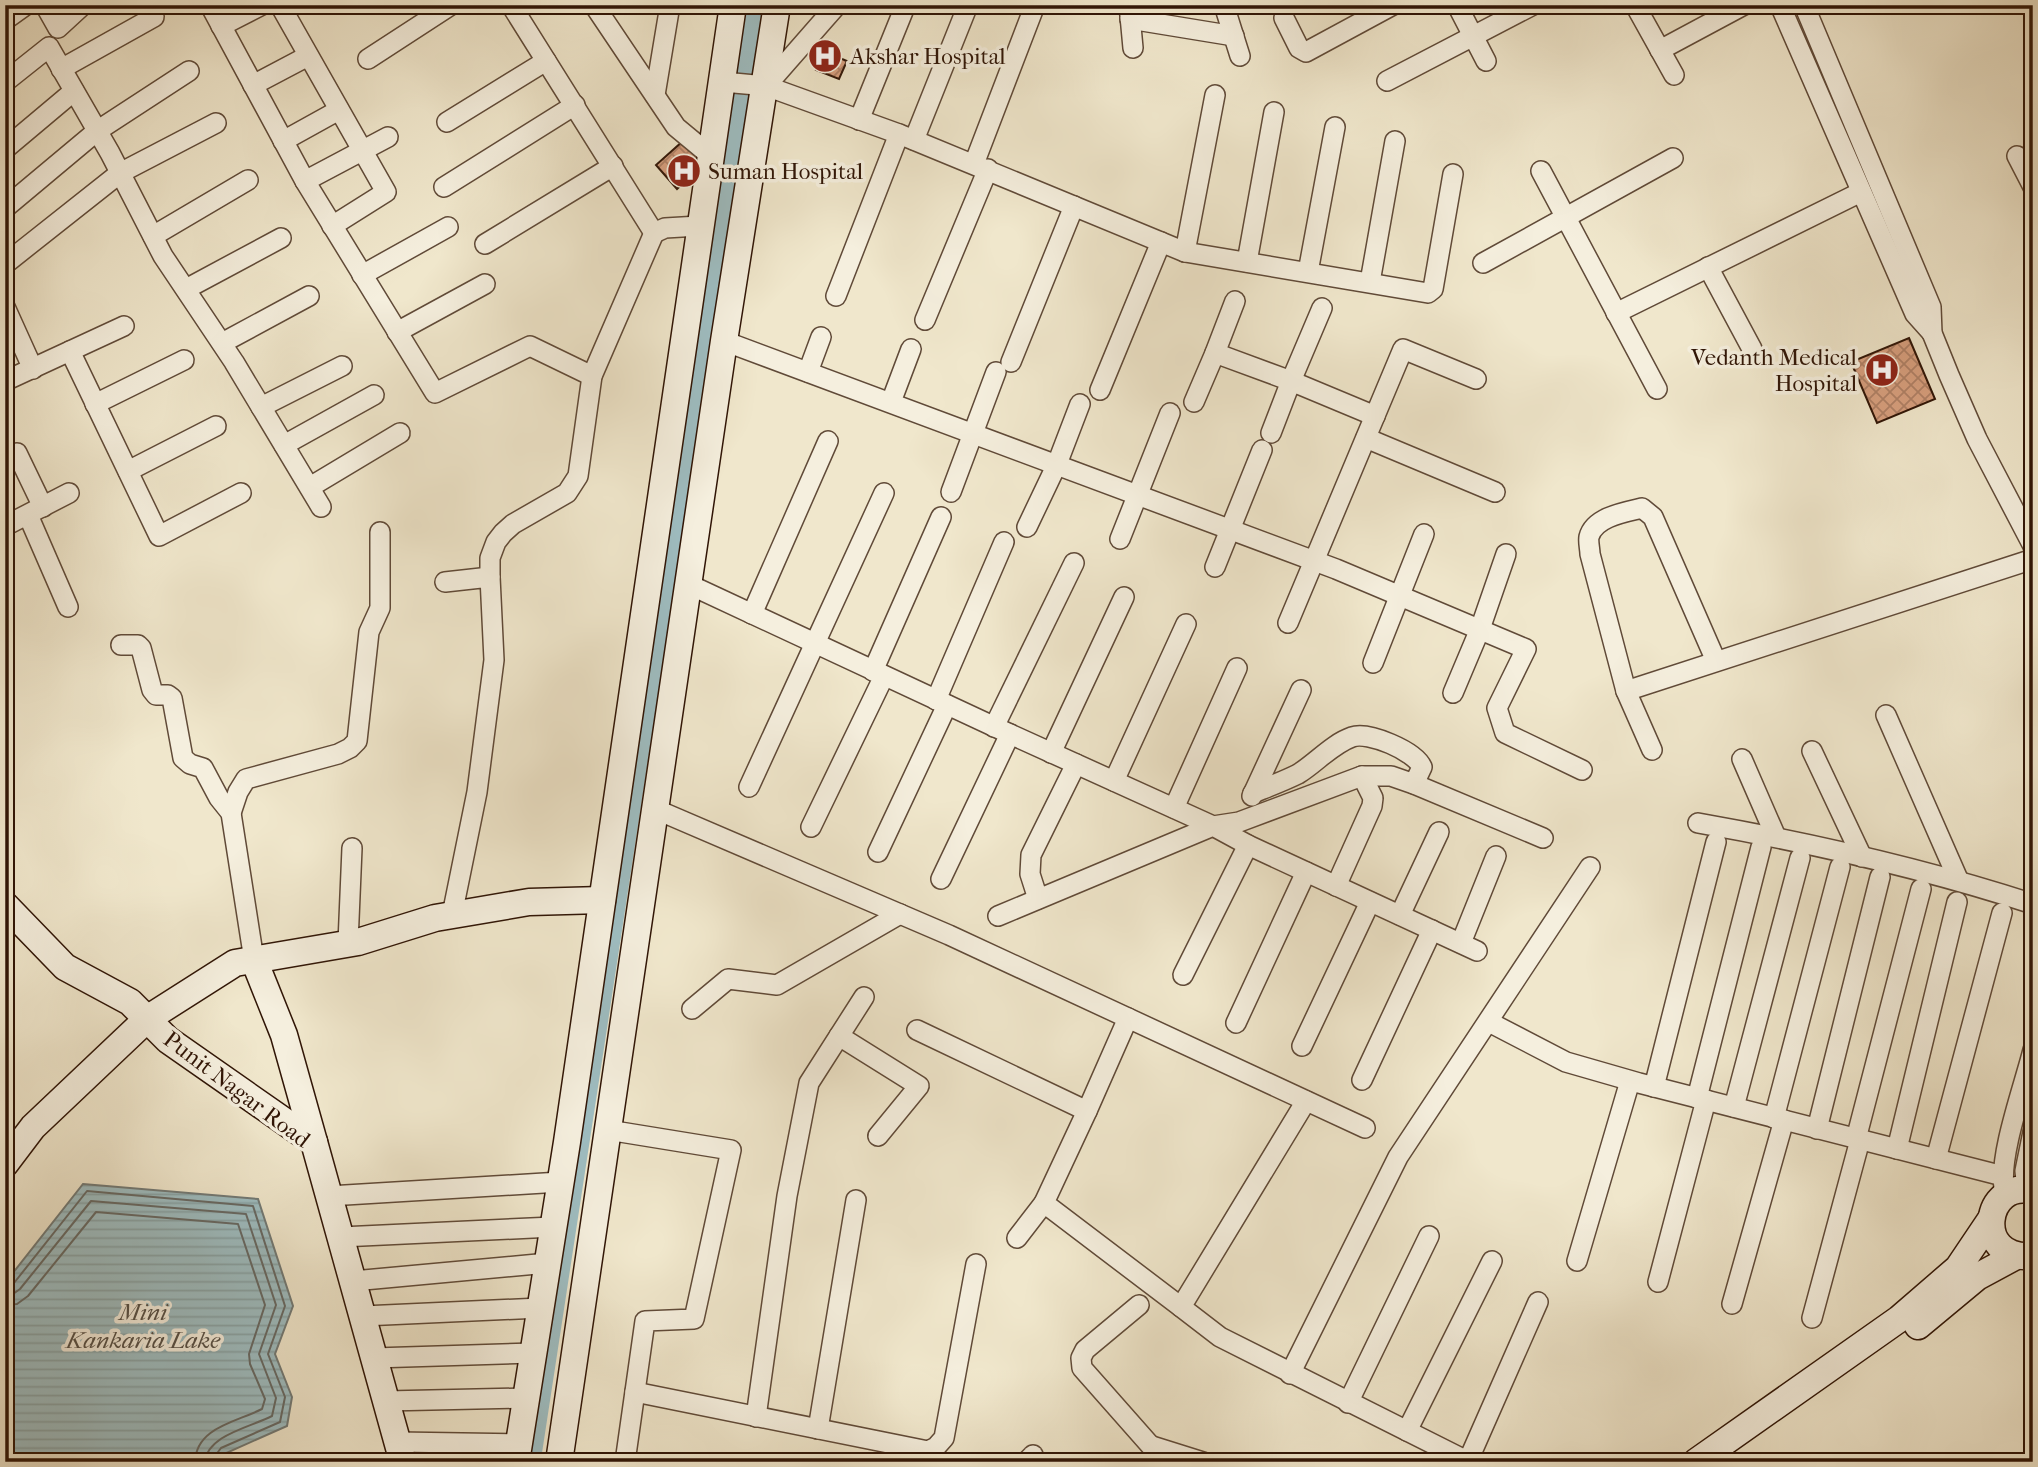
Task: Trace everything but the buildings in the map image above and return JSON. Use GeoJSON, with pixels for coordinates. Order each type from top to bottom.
{"type":"FeatureCollection","features":[{"type":"Feature","properties":{"kind":"street"},"geometry":{"type":"LineString","coordinates":[[5,20],[26,5]]}},
{"type":"Feature","properties":{"kind":"street"},"geometry":{"type":"LineString","coordinates":[[45,5],[58,28],[83,5]]}},
{"type":"Feature","properties":{"kind":"street"},"geometry":{"type":"LineString","coordinates":[[210,5],[305,181],[435,393],[530,346],[592,376]]}},
{"type":"Feature","properties":{"kind":"street"},"geometry":{"type":"LineString","coordinates":[[221,26],[262,5]]}},
{"type":"Feature","properties":{"kind":"street"},"geometry":{"type":"LineString","coordinates":[[280,5],[386,192],[332,226]]}},
{"type":"Feature","properties":{"kind":"street"},"geometry":{"type":"LineString","coordinates":[[368,59],[450,5]]}},
{"type":"Feature","properties":{"kind":"street"},"geometry":{"type":"LineString","coordinates":[[511,5],[654,233]]}},
{"type":"Feature","properties":{"kind":"street"},"geometry":{"type":"LineString","coordinates":[[594,5],[676,127],[711,156]]}},
{"type":"Feature","properties":{"kind":"street"},"geometry":{"type":"LineString","coordinates":[[655,95],[670,5]]}},
{"type":"Feature","properties":{"kind":"street"},"geometry":{"type":"LineString","coordinates":[[400,1452],[518,1453],[733,5]]}},
{"type":"Feature","properties":{"kind":"street"},"geometry":{"type":"LineString","coordinates":[[559,1462],[724,341],[777,5]]}},
{"type":"Feature","properties":{"kind":"street"},"geometry":{"type":"LineString","coordinates":[[766,86],[837,5]]}},
{"type":"Feature","properties":{"kind":"street"},"geometry":{"type":"LineString","coordinates":[[836,296],[968,5]]}},
{"type":"Feature","properties":{"kind":"street"},"geometry":{"type":"LineString","coordinates":[[925,320],[981,167],[1035,5]]}},
{"type":"Feature","properties":{"kind":"street"},"geometry":{"type":"LineString","coordinates":[[1224,5],[1240,57]]}},
{"type":"Feature","properties":{"kind":"street"},"geometry":{"type":"LineString","coordinates":[[1284,18],[1299,48],[1306,52],[1393,5]]}},
{"type":"Feature","properties":{"kind":"street"},"geometry":{"type":"LineString","coordinates":[[1457,5],[1486,61]]}},
{"type":"Feature","properties":{"kind":"street"},"geometry":{"type":"LineString","coordinates":[[1387,81],[1532,5]]}},
{"type":"Feature","properties":{"kind":"street"},"geometry":{"type":"LineString","coordinates":[[1635,5],[1674,75]]}},
{"type":"Feature","properties":{"kind":"street"},"geometry":{"type":"LineString","coordinates":[[1660,51],[1744,5]]}},
{"type":"Feature","properties":{"kind":"street"},"geometry":{"type":"LineString","coordinates":[[1780,5],[1915,314],[1932,333],[1977,439],[2033,546]]}},
{"type":"Feature","properties":{"kind":"street"},"geometry":{"type":"LineString","coordinates":[[1804,5],[1931,307],[1932,333]]}},
{"type":"Feature","properties":{"kind":"street"},"geometry":{"type":"LineString","coordinates":[[859,120],[904,9]]}},
{"type":"Feature","properties":{"kind":"street"},"geometry":{"type":"LineString","coordinates":[[1133,48],[1130,12],[1234,36]]}},
{"type":"Feature","properties":{"kind":"street"},"geometry":{"type":"LineString","coordinates":[[61,69],[154,17]]}},
{"type":"Feature","properties":{"kind":"street"},"geometry":{"type":"LineString","coordinates":[[5,82],[49,47],[153,236],[321,506]]}},
{"type":"Feature","properties":{"kind":"street"},"geometry":{"type":"LineString","coordinates":[[253,85],[308,56]]}},
{"type":"Feature","properties":{"kind":"street"},"geometry":{"type":"LineString","coordinates":[[447,122],[546,61]]}},
{"type":"Feature","properties":{"kind":"street"},"geometry":{"type":"LineString","coordinates":[[5,208],[97,131],[189,71]]}},
{"type":"Feature","properties":{"kind":"street"},"geometry":{"type":"LineString","coordinates":[[723,82],[766,86],[907,137],[1185,252],[1428,293],[1433,289],[1453,174]]}},
{"type":"Feature","properties":{"kind":"street"},"geometry":{"type":"LineString","coordinates":[[5,149],[74,91]]}},
{"type":"Feature","properties":{"kind":"street"},"geometry":{"type":"LineString","coordinates":[[1185,252],[1215,95]]}},
{"type":"Feature","properties":{"kind":"street"},"geometry":{"type":"LineString","coordinates":[[444,187],[575,105]]}},
{"type":"Feature","properties":{"kind":"street"},"geometry":{"type":"LineString","coordinates":[[283,141],[339,110]]}},
{"type":"Feature","properties":{"kind":"street"},"geometry":{"type":"LineString","coordinates":[[1247,262],[1274,112]]}},
{"type":"Feature","properties":{"kind":"street"},"geometry":{"type":"LineString","coordinates":[[5,264],[120,173],[216,123]]}},
{"type":"Feature","properties":{"kind":"street"},"geometry":{"type":"LineString","coordinates":[[1308,272],[1335,127]]}},
{"type":"Feature","properties":{"kind":"street"},"geometry":{"type":"LineString","coordinates":[[305,181],[388,137]]}},
{"type":"Feature","properties":{"kind":"street"},"geometry":{"type":"LineString","coordinates":[[1370,282],[1395,141]]}},
{"type":"Feature","properties":{"kind":"street"},"geometry":{"type":"LineString","coordinates":[[2017,156],[2033,187]]}},
{"type":"Feature","properties":{"kind":"street"},"geometry":{"type":"LineString","coordinates":[[1483,263],[1673,158]]}},
{"type":"Feature","properties":{"kind":"street"},"geometry":{"type":"LineString","coordinates":[[485,244],[613,166]]}},
{"type":"Feature","properties":{"kind":"street"},"geometry":{"type":"LineString","coordinates":[[1541,171],[1657,389]]}},
{"type":"Feature","properties":{"kind":"street"},"geometry":{"type":"LineString","coordinates":[[153,236],[248,180]]}},
{"type":"Feature","properties":{"kind":"street"},"geometry":{"type":"LineString","coordinates":[[1616,313],[1861,192]]}},
{"type":"Feature","properties":{"kind":"street"},"geometry":{"type":"LineString","coordinates":[[951,492],[974,433],[1074,206]]}},
{"type":"Feature","properties":{"kind":"street"},"geometry":{"type":"LineString","coordinates":[[452,915],[477,792],[494,660],[490,558],[503,533],[513,524],[567,493],[578,476],[592,376],[654,233],[665,228],[699,226]]}},
{"type":"Feature","properties":{"kind":"street"},"geometry":{"type":"LineString","coordinates":[[362,275],[448,227]]}},
{"type":"Feature","properties":{"kind":"street"},"geometry":{"type":"LineString","coordinates":[[186,289],[281,238]]}},
{"type":"Feature","properties":{"kind":"street"},"geometry":{"type":"LineString","coordinates":[[1100,390],[1161,242]]}},
{"type":"Feature","properties":{"kind":"street"},"geometry":{"type":"LineString","coordinates":[[1708,268],[1752,349]]}},
{"type":"Feature","properties":{"kind":"street"},"geometry":{"type":"LineString","coordinates":[[397,332],[485,284]]}},
{"type":"Feature","properties":{"kind":"street"},"geometry":{"type":"LineString","coordinates":[[222,343],[309,296]]}},
{"type":"Feature","properties":{"kind":"street"},"geometry":{"type":"LineString","coordinates":[[1194,402],[1235,301]]}},
{"type":"Feature","properties":{"kind":"street"},"geometry":{"type":"LineString","coordinates":[[5,307],[33,369]]}},
{"type":"Feature","properties":{"kind":"street"},"geometry":{"type":"LineString","coordinates":[[1215,567],[1322,308]]}},
{"type":"Feature","properties":{"kind":"street"},"geometry":{"type":"LineString","coordinates":[[5,382],[124,326]]}},
{"type":"Feature","properties":{"kind":"street"},"geometry":{"type":"LineString","coordinates":[[808,372],[821,337]]}},
{"type":"Feature","properties":{"kind":"street"},"geometry":{"type":"LineString","coordinates":[[724,341],[1314,561],[1526,649],[1497,708],[1505,733],[1582,771]]}},
{"type":"Feature","properties":{"kind":"street"},"geometry":{"type":"LineString","coordinates":[[891,402],[911,349]]}},
{"type":"Feature","properties":{"kind":"street"},"geometry":{"type":"LineString","coordinates":[[1288,624],[1402,349],[1476,379]]}},
{"type":"Feature","properties":{"kind":"street"},"geometry":{"type":"LineString","coordinates":[[70,351],[159,536],[241,493]]}},
{"type":"Feature","properties":{"kind":"street"},"geometry":{"type":"LineString","coordinates":[[1215,353],[1375,416]]}},
{"type":"Feature","properties":{"kind":"street"},"geometry":{"type":"LineString","coordinates":[[95,404],[184,360]]}},
{"type":"Feature","properties":{"kind":"street"},"geometry":{"type":"LineString","coordinates":[[261,407],[342,366]]}},
{"type":"Feature","properties":{"kind":"street"},"geometry":{"type":"LineString","coordinates":[[284,445],[374,395]]}},
{"type":"Feature","properties":{"kind":"street"},"geometry":{"type":"LineString","coordinates":[[1027,527],[1057,464],[1080,404]]}},
{"type":"Feature","properties":{"kind":"street"},"geometry":{"type":"LineString","coordinates":[[1119,539],[1170,414]]}},
{"type":"Feature","properties":{"kind":"street"},"geometry":{"type":"LineString","coordinates":[[128,471],[216,426]]}},
{"type":"Feature","properties":{"kind":"street"},"geometry":{"type":"LineString","coordinates":[[310,487],[400,432]]}},
{"type":"Feature","properties":{"kind":"street"},"geometry":{"type":"LineString","coordinates":[[1366,438],[1495,492]]}},
{"type":"Feature","properties":{"kind":"street"},"geometry":{"type":"LineString","coordinates":[[752,614],[828,441]]}},
{"type":"Feature","properties":{"kind":"street"},"geometry":{"type":"LineString","coordinates":[[17,453],[68,607]]}},
{"type":"Feature","properties":{"kind":"street"},"geometry":{"type":"LineString","coordinates":[[5,526],[69,493]]}},
{"type":"Feature","properties":{"kind":"street"},"geometry":{"type":"LineString","coordinates":[[749,787],[884,493]]}},
{"type":"Feature","properties":{"kind":"street"},"geometry":{"type":"LineString","coordinates":[[1652,750],[1626,691],[1590,554],[1589,539],[1594,528],[1616,514],[1642,508],[1653,517],[1716,661]]}},
{"type":"Feature","properties":{"kind":"street"},"geometry":{"type":"LineString","coordinates":[[811,827],[879,673],[941,517]]}},
{"type":"Feature","properties":{"kind":"street"},"geometry":{"type":"LineString","coordinates":[[314,1142],[284,1035],[254,960],[231,814],[238,792],[246,779],[338,754],[357,741],[369,632],[380,608],[380,533]]}},
{"type":"Feature","properties":{"kind":"street"},"geometry":{"type":"LineString","coordinates":[[1373,663],[1424,534]]}},
{"type":"Feature","properties":{"kind":"street"},"geometry":{"type":"LineString","coordinates":[[878,852],[942,702],[1004,541]]}},
{"type":"Feature","properties":{"kind":"street"},"geometry":{"type":"LineString","coordinates":[[1453,693],[1480,629],[1506,554]]}},
{"type":"Feature","properties":{"kind":"street"},"geometry":{"type":"LineString","coordinates":[[1626,691],[2033,559]]}},
{"type":"Feature","properties":{"kind":"street"},"geometry":{"type":"LineString","coordinates":[[941,879],[1074,563]]}},
{"type":"Feature","properties":{"kind":"street"},"geometry":{"type":"LineString","coordinates":[[445,582],[490,577]]}},
{"type":"Feature","properties":{"kind":"street"},"geometry":{"type":"LineString","coordinates":[[648,580],[688,584],[1469,947],[1496,856]]}},
{"type":"Feature","properties":{"kind":"street"},"geometry":{"type":"LineString","coordinates":[[1051,753],[1124,597]]}},
{"type":"Feature","properties":{"kind":"street"},"geometry":{"type":"LineString","coordinates":[[1114,781],[1186,624]]}},
{"type":"Feature","properties":{"kind":"street"},"geometry":{"type":"LineString","coordinates":[[121,645],[138,645],[141,648],[152,690],[156,695],[168,695],[172,698],[183,758],[190,764],[203,768],[231,814]]}},
{"type":"Feature","properties":{"kind":"street"},"geometry":{"type":"LineString","coordinates":[[1174,808],[1237,668]]}},
{"type":"Feature","properties":{"kind":"street"},"geometry":{"type":"LineString","coordinates":[[1239,822],[1301,690]]}},
{"type":"Feature","properties":{"kind":"street"},"geometry":{"type":"LineString","coordinates":[[1886,715],[1958,879]]}},
{"type":"Feature","properties":{"kind":"street"},"geometry":{"type":"LineString","coordinates":[[1253,793],[1297,775],[1349,738],[1361,735],[1406,750],[1420,762],[1422,767],[1414,784]]}},
{"type":"Feature","properties":{"kind":"street"},"geometry":{"type":"LineString","coordinates":[[1812,751],[1862,857]]}},
{"type":"Feature","properties":{"kind":"street"},"geometry":{"type":"LineString","coordinates":[[1658,1283],[1768,842],[1742,759]]}},
{"type":"Feature","properties":{"kind":"street"},"geometry":{"type":"LineString","coordinates":[[1038,899],[1030,874],[1031,855],[1076,764]]}},
{"type":"Feature","properties":{"kind":"street"},"geometry":{"type":"LineString","coordinates":[[998,916],[1213,826],[1239,822],[1362,776],[1391,776],[1543,838]]}},
{"type":"Feature","properties":{"kind":"street"},"geometry":{"type":"LineString","coordinates":[[1336,886],[1372,806],[1373,798],[1362,776]]}},
{"type":"Feature","properties":{"kind":"street"},"geometry":{"type":"LineString","coordinates":[[655,809],[900,914],[1365,1128]]}},
{"type":"Feature","properties":{"kind":"street"},"geometry":{"type":"LineString","coordinates":[[1698,823],[1768,842],[1862,857],[1958,879],[2033,904]]}},
{"type":"Feature","properties":{"kind":"street"},"geometry":{"type":"LineString","coordinates":[[1400,915],[1439,832]]}},
{"type":"Feature","properties":{"kind":"street"},"geometry":{"type":"LineString","coordinates":[[1654,1087],[1716,842]]}},
{"type":"Feature","properties":{"kind":"street"},"geometry":{"type":"LineString","coordinates":[[1183,975],[1248,845]]}},
{"type":"Feature","properties":{"kind":"street"},"geometry":{"type":"LineString","coordinates":[[348,943],[352,848]]}},
{"type":"Feature","properties":{"kind":"street"},"geometry":{"type":"LineString","coordinates":[[1734,1107],[1800,858]]}},
{"type":"Feature","properties":{"kind":"street"},"geometry":{"type":"LineString","coordinates":[[1290,1374],[1398,1157],[1590,867]]}},
{"type":"Feature","properties":{"kind":"street"},"geometry":{"type":"LineString","coordinates":[[1732,1304],[1840,867]]}},
{"type":"Feature","properties":{"kind":"street"},"geometry":{"type":"LineString","coordinates":[[1236,1023],[1306,872]]}},
{"type":"Feature","properties":{"kind":"street"},"geometry":{"type":"LineString","coordinates":[[1818,1129],[1880,877]]}},
{"type":"Feature","properties":{"kind":"street"},"geometry":{"type":"LineString","coordinates":[[1812,1318],[1921,889]]}},
{"type":"Feature","properties":{"kind":"street"},"geometry":{"type":"LineString","coordinates":[[5,1164],[33,1127],[146,1019],[235,963],[348,943],[452,915],[528,902],[602,900]]}},
{"type":"Feature","properties":{"kind":"street"},"geometry":{"type":"LineString","coordinates":[[1302,1046],[1370,902]]}},
{"type":"Feature","properties":{"kind":"street"},"geometry":{"type":"LineString","coordinates":[[1897,1149],[1958,902]]}},
{"type":"Feature","properties":{"kind":"street","name":"Punit Nagar Road"},"geometry":{"type":"LineString","coordinates":[[5,905],[65,967],[130,1002],[167,1040],[314,1142],[400,1452]]}},
{"type":"Feature","properties":{"kind":"street"},"geometry":{"type":"LineString","coordinates":[[692,1009],[728,979],[777,985],[900,914]]}},
{"type":"Feature","properties":{"kind":"street"},"geometry":{"type":"LineString","coordinates":[[1936,1159],[2002,914]]}},
{"type":"Feature","properties":{"kind":"street"},"geometry":{"type":"LineString","coordinates":[[1362,1080],[1432,930]]}},
{"type":"Feature","properties":{"kind":"street"},"geometry":{"type":"LineString","coordinates":[[756,1417],[787,1196],[809,1083],[864,997]]}},
{"type":"Feature","properties":{"kind":"street"},"geometry":{"type":"LineString","coordinates":[[1017,1238],[1044,1203],[1128,1018]]}},
{"type":"Feature","properties":{"kind":"street"},"geometry":{"type":"LineString","coordinates":[[1489,1023],[1566,1062],[1630,1081],[1936,1159],[2017,1188]]}},
{"type":"Feature","properties":{"kind":"street"},"geometry":{"type":"LineString","coordinates":[[917,1030],[1087,1111]]}},
{"type":"Feature","properties":{"kind":"street"},"geometry":{"type":"LineString","coordinates":[[839,1036],[919,1086],[878,1136]]}},
{"type":"Feature","properties":{"kind":"street"},"geometry":{"type":"LineString","coordinates":[[2017,1188],[2005,1157],[2033,1050]]}},
{"type":"Feature","properties":{"kind":"street"},"geometry":{"type":"LineString","coordinates":[[1577,1261],[1630,1081]]}},
{"type":"Feature","properties":{"kind":"street"},"geometry":{"type":"LineString","coordinates":[[1181,1307],[1306,1101]]}},
{"type":"Feature","properties":{"kind":"street"},"geometry":{"type":"LineString","coordinates":[[608,1130],[731,1150],[694,1319],[645,1321],[625,1462]]}},
{"type":"Feature","properties":{"kind":"street"},"geometry":{"type":"LineString","coordinates":[[1696,1462],[1899,1319],[1958,1268],[1991,1219],[1994,1208],[2017,1188],[2025,1171],[2026,1155],[2033,1132]]}},
{"type":"Feature","properties":{"kind":"street"},"geometry":{"type":"LineString","coordinates":[[329,1196],[560,1182]]}},
{"type":"Feature","properties":{"kind":"street"},"geometry":{"type":"LineString","coordinates":[[818,1429],[856,1199]]}},
{"type":"Feature","properties":{"kind":"street"},"geometry":{"type":"LineString","coordinates":[[1044,1203],[1220,1337],[1469,1462],[1538,1302]]}},
{"type":"Feature","properties":{"kind":"street"},"geometry":{"type":"LineString","coordinates":[[1991,1219],[1996,1242],[2005,1251],[2024,1256]]}},
{"type":"Feature","properties":{"kind":"street"},"geometry":{"type":"LineString","coordinates":[[341,1237],[553,1227]]}},
{"type":"Feature","properties":{"kind":"street"},"geometry":{"type":"LineString","coordinates":[[1348,1403],[1429,1236]]}},
{"type":"Feature","properties":{"kind":"street"},"geometry":{"type":"LineString","coordinates":[[1726,1462],[1910,1333],[1977,1277],[2024,1256]]}},
{"type":"Feature","properties":{"kind":"street"},"geometry":{"type":"LineString","coordinates":[[1407,1431],[1492,1261]]}},
{"type":"Feature","properties":{"kind":"street"},"geometry":{"type":"LineString","coordinates":[[353,1281],[548,1263]]}},
{"type":"Feature","properties":{"kind":"street"},"geometry":{"type":"LineString","coordinates":[[635,1392],[928,1451],[944,1438],[975,1264]]}},
{"type":"Feature","properties":{"kind":"street"},"geometry":{"type":"LineString","coordinates":[[1139,1305],[1085,1350],[1082,1368],[1165,1462]]}},
{"type":"Feature","properties":{"kind":"street"},"geometry":{"type":"LineString","coordinates":[[363,1316],[540,1308]]}},
{"type":"Feature","properties":{"kind":"street"},"geometry":{"type":"LineString","coordinates":[[374,1358],[533,1353]]}},
{"type":"Feature","properties":{"kind":"street"},"geometry":{"type":"LineString","coordinates":[[386,1401],[526,1398]]}},
{"type":"Feature","properties":{"kind":"street"},"geometry":{"type":"LineString","coordinates":[[1151,1446],[1203,1462]]}},
{"type":"Feature","properties":{"kind":"water","name":"Mini Kankaria Lake"},"geometry":{"type":"Polygon","coordinates":[[[83,1184],[258,1199],[293,1306],[275,1354],[292,1397],[287,1426],[224,1454],[220,1462],[5,1462],[5,1283],[83,1184]]]}},
{"type":"Feature","properties":{"kind":"waterway"},"geometry":{"type":"LineString","coordinates":[[531,1462],[754,5]]}},
{"type":"Feature","properties":{"kind":"place","name":"Akshar Hospital"},"geometry":{"type":"Point","coordinates":[825,56]}},
{"type":"Feature","properties":{"kind":"place","name":"Suman Hospital"},"geometry":{"type":"Point","coordinates":[684,171]}},
{"type":"Feature","properties":{"kind":"place","name":"Vedanth Medical Hospital"},"geometry":{"type":"Point","coordinates":[1882,370]}}]}
